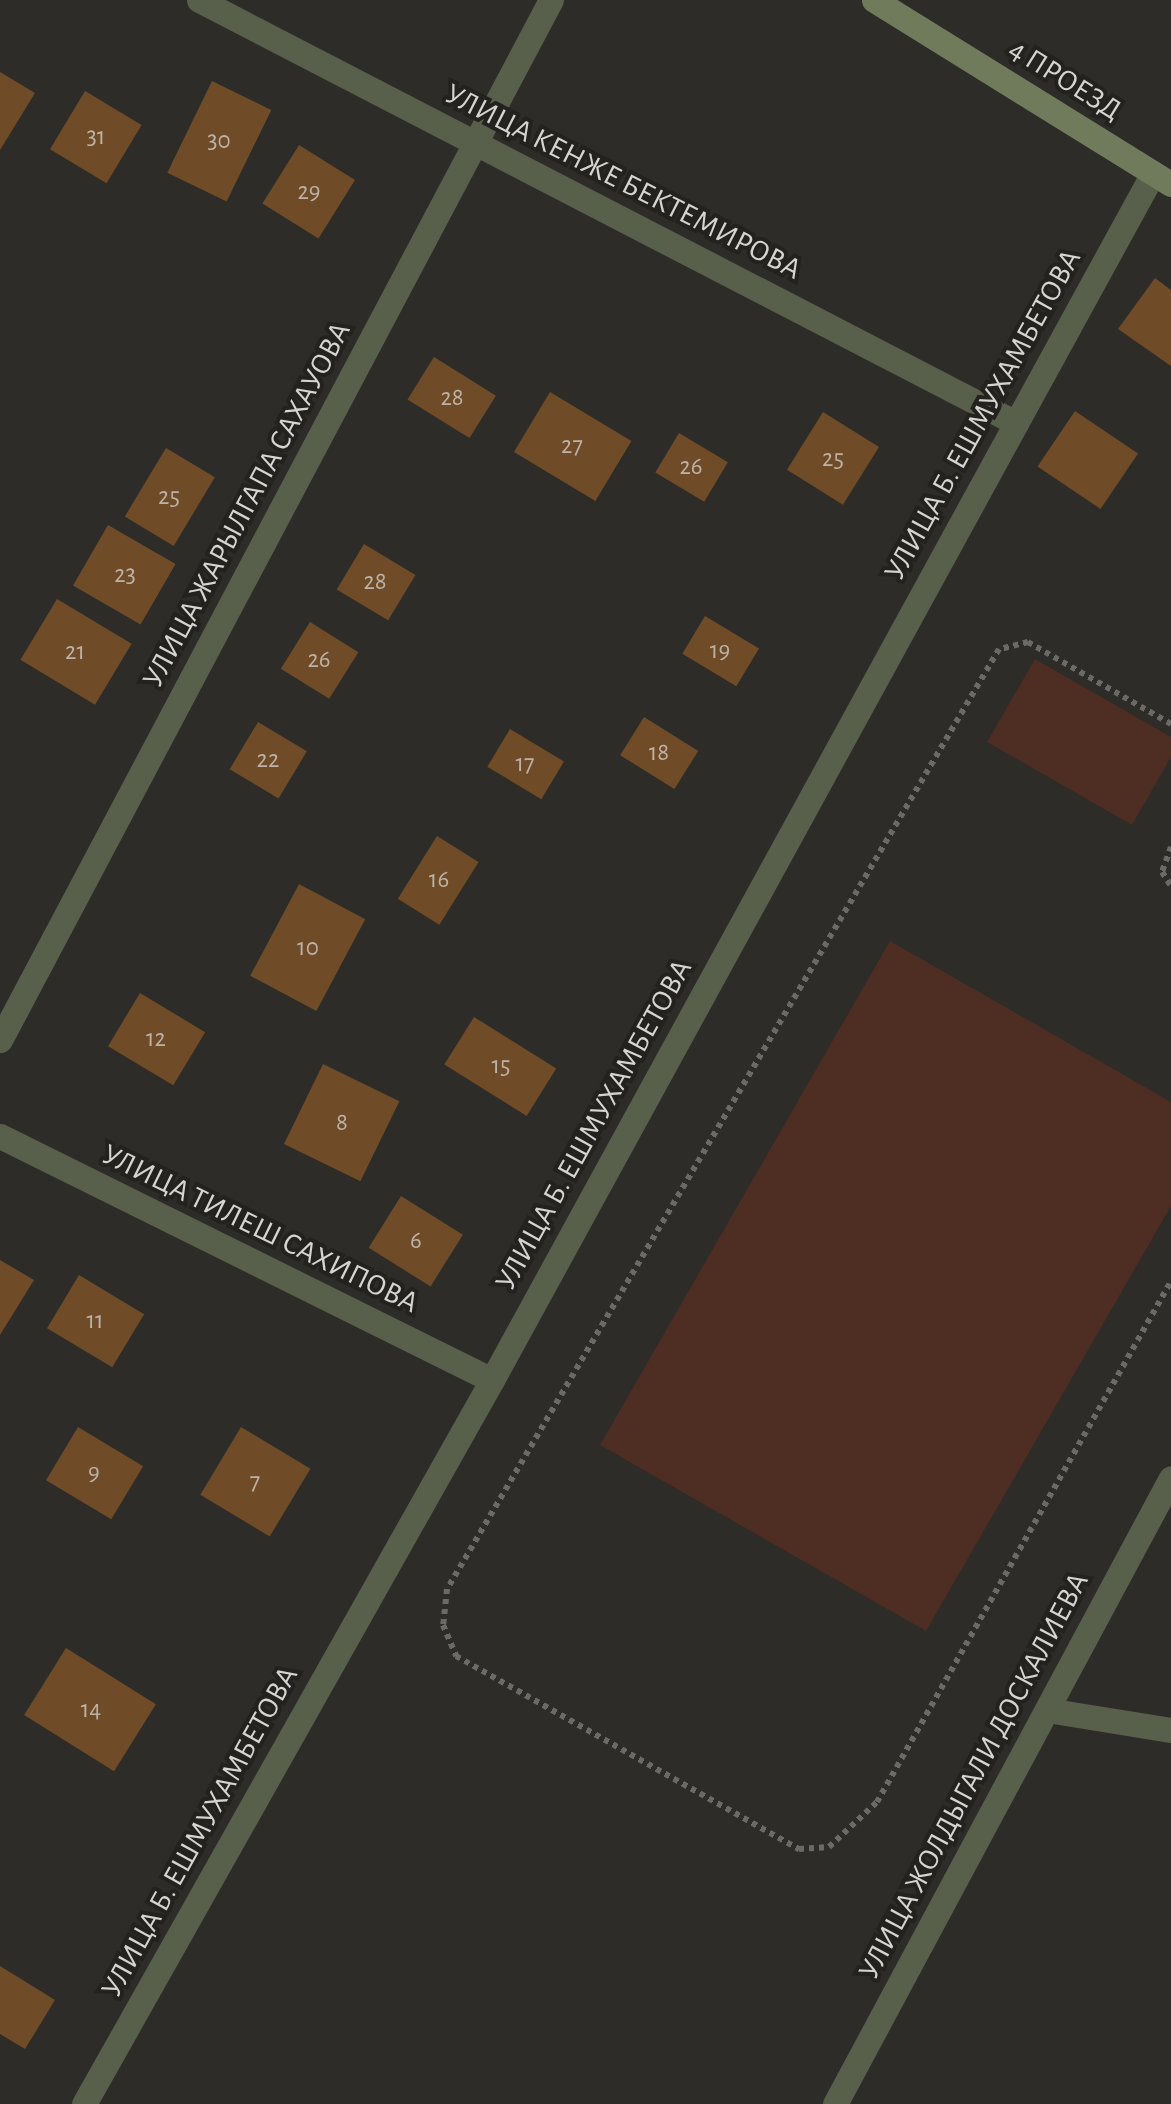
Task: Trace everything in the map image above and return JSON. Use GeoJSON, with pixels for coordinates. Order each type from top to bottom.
{"type":"FeatureCollection","features":[{"type":"Feature","properties":{"kind":"street","name":"УЛИЦА КЕНЖЕ БЕКТЕМИРОВА"},"geometry":{"type":"LineString","coordinates":[[199,0],[1016,423]]}},
{"type":"Feature","properties":{"kind":"street","name":"УЛИЦА ЖАРЫЛГАПА САХАУОВА"},"geometry":{"type":"LineString","coordinates":[[0,1040],[551,0]]}},
{"type":"Feature","properties":{"kind":"street","name":"4 ПРОЕЗД"},"geometry":{"type":"LineString","coordinates":[[874,0],[1162,178]]}},
{"type":"Feature","properties":{"kind":"street","name":"УЛИЦА Б. ЕШМУХАМБЕТОВА"},"geometry":{"type":"LineString","coordinates":[[84,2104],[492,1380],[1016,423],[1162,178]]}},
{"type":"Feature","properties":{"kind":"street","name":"УЛИЦА ТИЛЕШ САХИПОВА"},"geometry":{"type":"LineString","coordinates":[[0,1136],[492,1380]]}},
{"type":"Feature","properties":{"kind":"street","name":"УЛИЦА ЖОЛДЫГАЛИ ДОСКАЛИЕВА"},"geometry":{"type":"LineString","coordinates":[[835,2104],[1171,1478]]}},
{"type":"Feature","properties":{"kind":"street"},"geometry":{"type":"LineString","coordinates":[[1046,1710],[1171,1730]]}},
{"type":"Feature","properties":{"kind":"path"},"geometry":{"type":"LineString","coordinates":[[1171,724],[1028,642],[999,649],[446,1589],[442,1625],[456,1656],[799,1849],[828,1847],[878,1802],[1171,1280]]}},
{"type":"Feature","properties":{"kind":"path"},"geometry":{"type":"LineString","coordinates":[[1171,848],[1162,872],[1171,886]]}},
{"type":"Feature","properties":{"kind":"shaded area"},"geometry":{"type":"Polygon","coordinates":[[[1035,659],[1171,737],[1171,757],[1132,825],[987,742],[1035,659]]]}},
{"type":"Feature","properties":{"kind":"shaded area"},"geometry":{"type":"Polygon","coordinates":[[[890,941],[1171,1102],[1171,1206],[926,1631],[600,1445],[890,941]]]}},
{"type":"Feature","properties":{"kind":"building"},"geometry":{"type":"Polygon","coordinates":[[[0,72],[35,93],[0,150],[0,72]]]}},
{"type":"Feature","properties":{"kind":"building"},"geometry":{"type":"Polygon","coordinates":[[[212,81],[271,110],[227,202],[167,173],[212,81]]]}},
{"type":"Feature","properties":{"kind":"building"},"geometry":{"type":"Polygon","coordinates":[[[85,91],[142,125],[107,183],[50,149],[85,91]]]}},
{"type":"Feature","properties":{"kind":"building"},"geometry":{"type":"Polygon","coordinates":[[[299,145],[355,180],[318,238],[262,204],[299,145]]]}},
{"type":"Feature","properties":{"kind":"building"},"geometry":{"type":"Polygon","coordinates":[[[1155,278],[1171,290],[1171,366],[1118,329],[1155,278]]]}},
{"type":"Feature","properties":{"kind":"building"},"geometry":{"type":"Polygon","coordinates":[[[434,357],[496,396],[469,438],[408,399],[434,357]]]}},
{"type":"Feature","properties":{"kind":"building"},"geometry":{"type":"Polygon","coordinates":[[[550,392],[631,441],[595,501],[514,452],[550,392]]]}},
{"type":"Feature","properties":{"kind":"building"},"geometry":{"type":"Polygon","coordinates":[[[1075,411],[1138,453],[1101,509],[1038,467],[1075,411]]]}},
{"type":"Feature","properties":{"kind":"building"},"geometry":{"type":"Polygon","coordinates":[[[823,412],[879,447],[843,505],[787,470],[823,412]]]}},
{"type":"Feature","properties":{"kind":"building"},"geometry":{"type":"Polygon","coordinates":[[[679,433],[728,462],[704,502],[655,472],[679,433]]]}},
{"type":"Feature","properties":{"kind":"building"},"geometry":{"type":"Polygon","coordinates":[[[166,448],[215,477],[174,546],[125,517],[166,448]]]}},
{"type":"Feature","properties":{"kind":"building"},"geometry":{"type":"Polygon","coordinates":[[[108,525],[176,564],[141,625],[73,586],[108,525]]]}},
{"type":"Feature","properties":{"kind":"building"},"geometry":{"type":"Polygon","coordinates":[[[364,544],[415,575],[388,620],[337,589],[364,544]]]}},
{"type":"Feature","properties":{"kind":"building"},"geometry":{"type":"Polygon","coordinates":[[[57,599],[132,644],[95,705],[20,660],[57,599]]]}},
{"type":"Feature","properties":{"kind":"building"},"geometry":{"type":"Polygon","coordinates":[[[705,616],[759,648],[736,686],[682,654],[705,616]]]}},
{"type":"Feature","properties":{"kind":"building"},"geometry":{"type":"Polygon","coordinates":[[[310,622],[358,652],[329,699],[281,669],[310,622]]]}},
{"type":"Feature","properties":{"kind":"building"},"geometry":{"type":"Polygon","coordinates":[[[644,717],[698,751],[674,789],[620,755],[644,717]]]}},
{"type":"Feature","properties":{"kind":"building"},"geometry":{"type":"Polygon","coordinates":[[[258,722],[307,751],[279,799],[230,769],[258,722]]]}},
{"type":"Feature","properties":{"kind":"building"},"geometry":{"type":"Polygon","coordinates":[[[510,729],[564,761],[541,799],[487,767],[510,729]]]}},
{"type":"Feature","properties":{"kind":"building"},"geometry":{"type":"Polygon","coordinates":[[[437,836],[479,862],[439,925],[398,899],[437,836]]]}},
{"type":"Feature","properties":{"kind":"building"},"geometry":{"type":"Polygon","coordinates":[[[299,884],[365,919],[316,1011],[250,976],[299,884]]]}},
{"type":"Feature","properties":{"kind":"building"},"geometry":{"type":"Polygon","coordinates":[[[140,993],[205,1032],[173,1085],[108,1046],[140,993]]]}},
{"type":"Feature","properties":{"kind":"building"},"geometry":{"type":"Polygon","coordinates":[[[474,1017],[556,1068],[527,1116],[444,1064],[474,1017]]]}},
{"type":"Feature","properties":{"kind":"building"},"geometry":{"type":"Polygon","coordinates":[[[323,1064],[399,1101],[360,1181],[284,1144],[323,1064]]]}},
{"type":"Feature","properties":{"kind":"building"},"geometry":{"type":"Polygon","coordinates":[[[401,1196],[463,1235],[431,1286],[369,1248],[401,1196]]]}},
{"type":"Feature","properties":{"kind":"building"},"geometry":{"type":"Polygon","coordinates":[[[0,1260],[34,1280],[0,1335],[0,1260]]]}},
{"type":"Feature","properties":{"kind":"building"},"geometry":{"type":"Polygon","coordinates":[[[79,1275],[144,1314],[112,1367],[47,1328],[79,1275]]]}},
{"type":"Feature","properties":{"kind":"building"},"geometry":{"type":"Polygon","coordinates":[[[78,1427],[143,1466],[111,1519],[46,1480],[78,1427]]]}},
{"type":"Feature","properties":{"kind":"building"},"geometry":{"type":"Polygon","coordinates":[[[241,1427],[310,1469],[270,1536],[200,1495],[241,1427]]]}},
{"type":"Feature","properties":{"kind":"building"},"geometry":{"type":"Polygon","coordinates":[[[66,1648],[156,1704],[114,1771],[24,1715],[66,1648]]]}},
{"type":"Feature","properties":{"kind":"building"},"geometry":{"type":"Polygon","coordinates":[[[0,1966],[55,2000],[25,2049],[0,2034],[0,1966]]]}}]}
